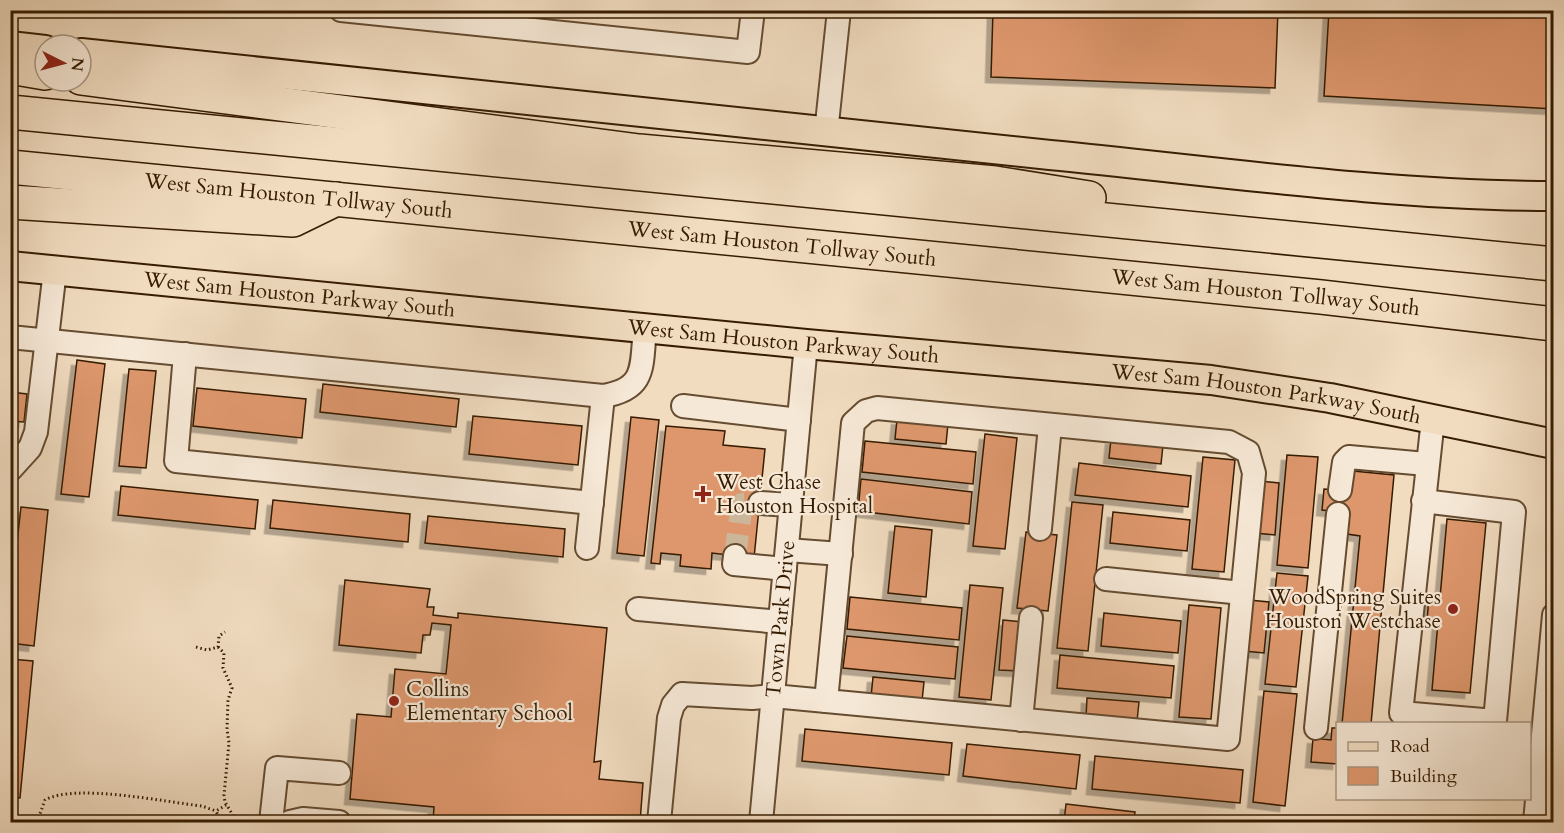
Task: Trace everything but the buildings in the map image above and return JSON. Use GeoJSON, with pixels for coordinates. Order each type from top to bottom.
{"type":"FeatureCollection","features":[{"type":"Feature","properties":{"kind":"highway"},"geometry":{"type":"LineString","coordinates":[[10,67],[33,71]]}},
{"type":"Feature","properties":{"kind":"highway"},"geometry":{"type":"LineString","coordinates":[[93,80],[639,151],[995,183],[1440,253]]}},
{"type":"Feature","properties":{"kind":"highway"},"geometry":{"type":"LineString","coordinates":[[10,112],[1554,264]]}},
{"type":"Feature","properties":{"kind":"highway","name":"West Sam Houston Tollway South"},"geometry":{"type":"LineString","coordinates":[[10,167],[1298,295],[1554,324]]}},
{"type":"Feature","properties":{"kind":"highway"},"geometry":{"type":"LineString","coordinates":[[10,202],[293,220],[336,200]]}},
{"type":"Feature","properties":{"kind":"main road"},"geometry":{"type":"LineString","coordinates":[[10,46],[33,49]]}},
{"type":"Feature","properties":{"kind":"main road"},"geometry":{"type":"LineString","coordinates":[[93,54],[826,133],[1379,187],[1554,196]]}},
{"type":"Feature","properties":{"kind":"main road","name":"West Sam Houston Parkway South"},"geometry":{"type":"LineString","coordinates":[[10,266],[806,344],[1211,380],[1320,397],[1554,444]]}},
{"type":"Feature","properties":{"kind":"street"},"geometry":{"type":"LineString","coordinates":[[341,10],[523,20],[748,52],[753,10]]}},
{"type":"Feature","properties":{"kind":"street"},"geometry":{"type":"LineString","coordinates":[[826,133],[839,10]]}},
{"type":"Feature","properties":{"kind":"street"},"geometry":{"type":"LineString","coordinates":[[10,470],[30,448],[36,432],[56,270]]}},
{"type":"Feature","properties":{"kind":"street"},"geometry":{"type":"LineString","coordinates":[[10,337],[603,396],[620,393],[632,387],[638,380],[645,328]]}},
{"type":"Feature","properties":{"kind":"street","name":"Town Park Drive"},"geometry":{"type":"LineString","coordinates":[[761,822],[806,344]]}},
{"type":"Feature","properties":{"kind":"street"},"geometry":{"type":"LineString","coordinates":[[186,354],[176,461],[592,503]]}},
{"type":"Feature","properties":{"kind":"street"},"geometry":{"type":"LineString","coordinates":[[587,548],[603,396]]}},
{"type":"Feature","properties":{"kind":"street"},"geometry":{"type":"LineString","coordinates":[[683,406],[799,420]]}},
{"type":"Feature","properties":{"kind":"street"},"geometry":{"type":"LineString","coordinates":[[659,822],[669,718],[673,705],[682,694],[752,698],[773,696],[1228,739],[1254,473],[1248,452],[1229,442],[877,408],[866,411],[853,423],[826,701]]}},
{"type":"Feature","properties":{"kind":"street"},"geometry":{"type":"LineString","coordinates":[[1423,501],[1514,512],[1495,722],[1401,712],[1426,464],[1433,419]]}},
{"type":"Feature","properties":{"kind":"street"},"geometry":{"type":"LineString","coordinates":[[1040,529],[1050,426]]}},
{"type":"Feature","properties":{"kind":"street"},"geometry":{"type":"LineString","coordinates":[[1340,490],[1344,462],[1349,457],[1426,464]]}},
{"type":"Feature","properties":{"kind":"street"},"geometry":{"type":"LineString","coordinates":[[760,503],[791,505]]}},
{"type":"Feature","properties":{"kind":"street"},"geometry":{"type":"LineString","coordinates":[[1316,728],[1338,514]]}},
{"type":"Feature","properties":{"kind":"street"},"geometry":{"type":"LineString","coordinates":[[735,556],[734,564],[841,554]]}},
{"type":"Feature","properties":{"kind":"street"},"geometry":{"type":"LineString","coordinates":[[1106,579],[1242,593]]}},
{"type":"Feature","properties":{"kind":"street"},"geometry":{"type":"LineString","coordinates":[[638,609],[780,622]]}},
{"type":"Feature","properties":{"kind":"street"},"geometry":{"type":"LineString","coordinates":[[1535,822],[1554,615]]}},
{"type":"Feature","properties":{"kind":"street"},"geometry":{"type":"LineString","coordinates":[[1021,720],[1031,618]]}},
{"type":"Feature","properties":{"kind":"street"},"geometry":{"type":"LineString","coordinates":[[271,822],[277,768],[339,773]]}},
{"type":"Feature","properties":{"kind":"street"},"geometry":{"type":"LineString","coordinates":[[290,822],[303,819],[339,822]]}},
{"type":"Feature","properties":{"kind":"path"},"geometry":{"type":"LineString","coordinates":[[218,647],[219,636],[225,632]]}},
{"type":"Feature","properties":{"kind":"path"},"geometry":{"type":"LineString","coordinates":[[196,647],[207,650],[218,647]]}},
{"type":"Feature","properties":{"kind":"path"},"geometry":{"type":"LineString","coordinates":[[218,647],[224,653],[223,668],[232,688],[228,700],[229,743],[224,795],[226,805],[237,822]]}},
{"type":"Feature","properties":{"kind":"path"},"geometry":{"type":"LineString","coordinates":[[37,822],[45,800],[69,793],[202,806],[216,811]]}},
{"type":"Feature","properties":{"kind":"path"},"geometry":{"type":"LineString","coordinates":[[216,811],[226,805]]}},
{"type":"Feature","properties":{"kind":"path"},"geometry":{"type":"LineString","coordinates":[[216,811],[220,822]]}},
{"type":"Feature","properties":{"kind":"tunnel"},"geometry":{"type":"LineString","coordinates":[[735,556],[742,504],[760,503]]}},
{"type":"Feature","properties":{"kind":"place","name":"West Chase Houston Hospital"},"geometry":{"type":"Point","coordinates":[703,494]}},
{"type":"Feature","properties":{"kind":"place","name":"WoodSpring Suites Houston Westchase"},"geometry":{"type":"Point","coordinates":[1453,609]}},
{"type":"Feature","properties":{"kind":"place","name":"Collins Elementary School"},"geometry":{"type":"Point","coordinates":[394,701]}}]}
